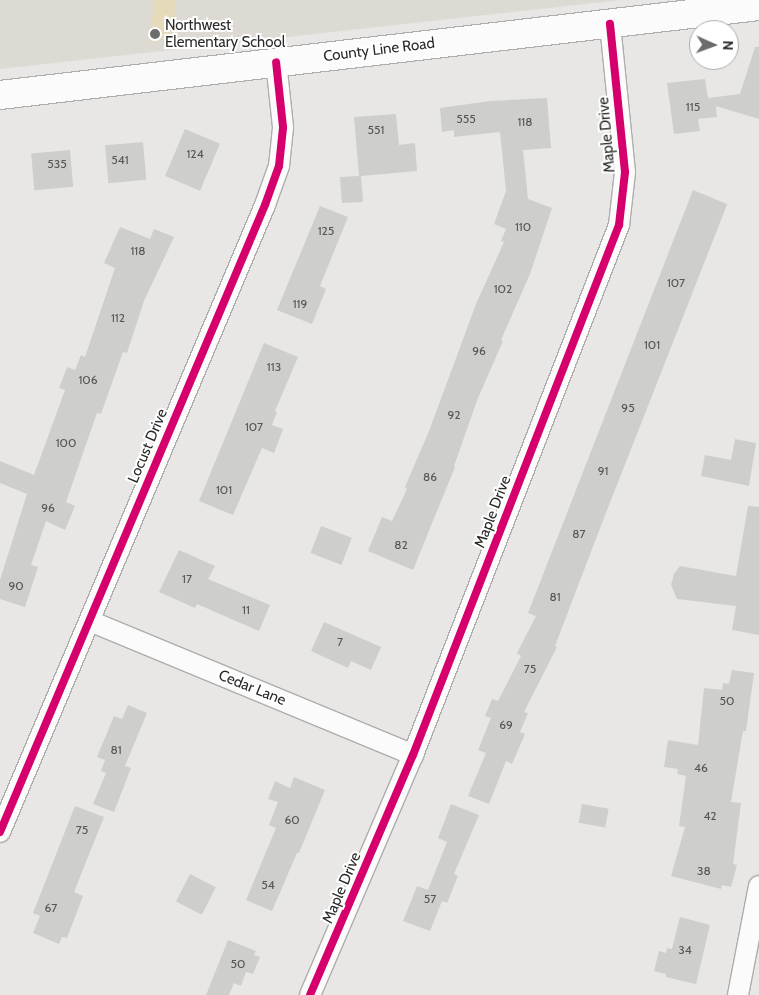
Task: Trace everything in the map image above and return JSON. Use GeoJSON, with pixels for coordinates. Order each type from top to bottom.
{"type":"FeatureCollection","features":[{"type":"Feature","properties":{"kind":"main road","name":"County Line Road"},"geometry":{"type":"LineString","coordinates":[[0,95],[759,6]]}},
{"type":"Feature","properties":{"kind":"street","name":"Maple Drive"},"geometry":{"type":"LineString","coordinates":[[310,995],[413,755],[619,225],[625,172],[610,24]]}},
{"type":"Feature","properties":{"kind":"street","name":"Locust Drive"},"geometry":{"type":"LineString","coordinates":[[0,832],[265,205],[279,166],[283,127],[276,62]]}},
{"type":"Feature","properties":{"kind":"street","name":"Cedar Lane"},"geometry":{"type":"LineString","coordinates":[[90,621],[413,755]]}},
{"type":"Feature","properties":{"kind":"street"},"geometry":{"type":"LineString","coordinates":[[738,995],[759,886]]}},
{"type":"Feature","properties":{"kind":"shaded area","name":"Northwest Elementary School"},"geometry":{"type":"Polygon","coordinates":[[[0,0],[621,0],[0,69],[0,0]]]}},
{"type":"Feature","properties":{"kind":"shaded area"},"geometry":{"type":"Polygon","coordinates":[[[153,0],[175,0],[174,32],[151,44],[153,0]]]}},
{"type":"Feature","properties":{"kind":"building"},"geometry":{"type":"Polygon","coordinates":[[[755,47],[759,47],[759,119],[716,106],[717,117],[698,119],[700,131],[674,134],[667,83],[705,79],[708,98],[740,94],[755,47]]]}},
{"type":"Feature","properties":{"kind":"building"},"geometry":{"type":"Polygon","coordinates":[[[547,98],[551,148],[523,150],[528,199],[552,208],[530,274],[478,398],[455,467],[413,570],[368,551],[382,517],[392,521],[407,489],[405,487],[429,431],[476,304],[504,242],[501,241],[506,229],[494,224],[506,191],[500,132],[454,137],[454,130],[442,132],[440,108],[490,101],[547,98]]]}},
{"type":"Feature","properties":{"kind":"building"},"geometry":{"type":"Polygon","coordinates":[[[396,114],[399,145],[415,143],[417,171],[361,176],[363,202],[342,203],[340,177],[359,176],[354,117],[396,114]]]}},
{"type":"Feature","properties":{"kind":"building"},"geometry":{"type":"Polygon","coordinates":[[[185,129],[220,144],[200,191],[165,176],[185,129]]]}},
{"type":"Feature","properties":{"kind":"building"},"geometry":{"type":"Polygon","coordinates":[[[143,142],[146,180],[108,183],[105,145],[143,142]]]}},
{"type":"Feature","properties":{"kind":"building"},"geometry":{"type":"Polygon","coordinates":[[[70,150],[73,187],[34,190],[31,153],[70,150]]]}},
{"type":"Feature","properties":{"kind":"building"},"geometry":{"type":"Polygon","coordinates":[[[693,190],[727,204],[602,523],[555,646],[557,647],[524,712],[528,713],[520,732],[525,734],[512,764],[506,761],[489,804],[468,796],[486,753],[478,750],[491,718],[485,716],[492,699],[498,701],[521,656],[517,653],[536,616],[528,613],[693,190]]]}},
{"type":"Feature","properties":{"kind":"building"},"geometry":{"type":"Polygon","coordinates":[[[320,206],[348,217],[320,286],[326,289],[312,324],[277,310],[320,206]]]}},
{"type":"Feature","properties":{"kind":"building"},"geometry":{"type":"Polygon","coordinates":[[[120,227],[150,239],[154,229],[174,237],[144,301],[127,353],[123,352],[101,414],[97,413],[66,502],[75,506],[65,530],[46,521],[31,565],[38,567],[25,607],[0,599],[0,580],[27,494],[0,483],[0,461],[34,475],[65,390],[59,388],[67,367],[75,370],[81,355],[85,357],[115,268],[104,263],[120,227]]]}},
{"type":"Feature","properties":{"kind":"building"},"geometry":{"type":"Polygon","coordinates":[[[264,343],[298,357],[275,411],[277,412],[272,425],[283,429],[274,453],[262,448],[233,515],[199,501],[264,343]]]}},
{"type":"Feature","properties":{"kind":"building"},"geometry":{"type":"Polygon","coordinates":[[[735,439],[756,443],[749,486],[701,476],[705,455],[731,460],[735,439]]]}},
{"type":"Feature","properties":{"kind":"building"},"geometry":{"type":"Polygon","coordinates":[[[748,506],[759,507],[759,635],[732,630],[736,606],[677,599],[671,585],[674,574],[680,566],[736,576],[748,506]]]}},
{"type":"Feature","properties":{"kind":"building"},"geometry":{"type":"Polygon","coordinates":[[[321,526],[352,538],[341,565],[311,553],[321,526]]]}},
{"type":"Feature","properties":{"kind":"building"},"geometry":{"type":"Polygon","coordinates":[[[179,550],[215,566],[208,579],[270,605],[259,631],[197,604],[195,608],[159,592],[179,550]]]}},
{"type":"Feature","properties":{"kind":"building"},"geometry":{"type":"Polygon","coordinates":[[[324,622],[381,647],[371,670],[351,661],[348,668],[311,651],[324,622]]]}},
{"type":"Feature","properties":{"kind":"building"},"geometry":{"type":"Polygon","coordinates":[[[732,670],[754,673],[746,731],[743,731],[731,802],[741,803],[733,864],[737,865],[731,887],[722,885],[721,889],[671,876],[685,827],[679,826],[686,776],[677,774],[678,769],[664,767],[668,740],[698,745],[704,688],[722,690],[723,683],[729,684],[732,670]]]}},
{"type":"Feature","properties":{"kind":"building"},"geometry":{"type":"Polygon","coordinates":[[[128,705],[147,713],[125,766],[131,768],[114,812],[93,804],[106,773],[101,771],[105,760],[97,757],[114,716],[122,719],[128,705]]]}},
{"type":"Feature","properties":{"kind":"building"},"geometry":{"type":"Polygon","coordinates":[[[294,777],[325,790],[272,911],[246,900],[276,828],[269,825],[278,802],[268,799],[275,781],[290,788],[294,777]]]}},
{"type":"Feature","properties":{"kind":"building"},"geometry":{"type":"Polygon","coordinates":[[[451,804],[479,815],[454,874],[458,876],[447,903],[442,901],[430,931],[403,921],[417,886],[428,890],[447,842],[438,838],[451,804]]]}},
{"type":"Feature","properties":{"kind":"building"},"geometry":{"type":"Polygon","coordinates":[[[582,804],[609,809],[605,827],[579,823],[582,804]]]}},
{"type":"Feature","properties":{"kind":"building"},"geometry":{"type":"Polygon","coordinates":[[[75,806],[104,817],[74,892],[83,896],[67,938],[62,937],[59,944],[33,933],[40,916],[33,913],[75,806]]]}},
{"type":"Feature","properties":{"kind":"building"},"geometry":{"type":"Polygon","coordinates":[[[190,874],[216,887],[202,915],[176,902],[190,874]]]}},
{"type":"Feature","properties":{"kind":"building"},"geometry":{"type":"Polygon","coordinates":[[[680,917],[710,925],[696,984],[666,977],[666,974],[654,971],[659,951],[666,953],[667,948],[672,949],[680,917]]]}},
{"type":"Feature","properties":{"kind":"building"},"geometry":{"type":"Polygon","coordinates":[[[228,940],[256,951],[254,955],[260,957],[253,974],[246,972],[241,986],[234,983],[229,995],[206,995],[228,940]]]}},
{"type":"Feature","properties":{"kind":"cycle path"},"geometry":{"type":"LineString","coordinates":[[310,995],[413,755],[619,225],[625,172],[610,24]]}},
{"type":"Feature","properties":{"kind":"cycle path"},"geometry":{"type":"LineString","coordinates":[[0,832],[265,205],[279,166],[283,127],[276,62]]}},
{"type":"Feature","properties":{"kind":"place","name":"Northwest Elementary School"},"geometry":{"type":"Point","coordinates":[155,34]}}]}
